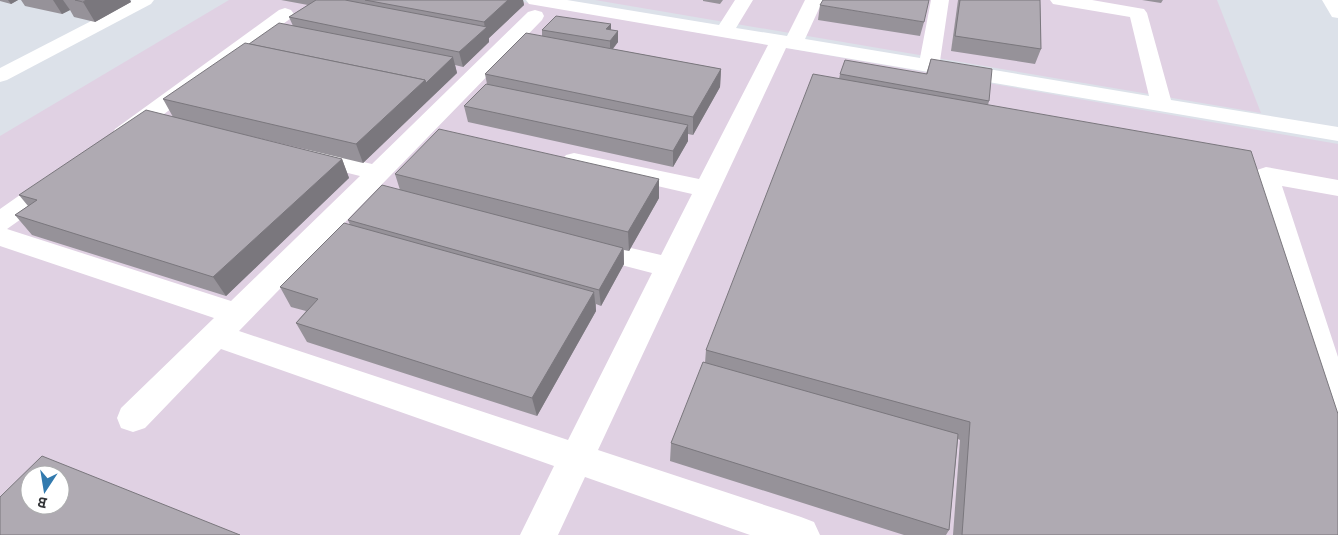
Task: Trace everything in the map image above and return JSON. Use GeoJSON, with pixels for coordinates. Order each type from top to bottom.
{"type":"FeatureCollection","features":[{"type":"Feature","properties":{"kind":"street"},"geometry":{"type":"LineString","coordinates":[[0,76],[145,0]]}},
{"type":"Feature","properties":{"kind":"street"},"geometry":{"type":"LineString","coordinates":[[724,32],[744,0]]}},
{"type":"Feature","properties":{"kind":"street"},"geometry":{"type":"LineString","coordinates":[[539,535],[707,189],[786,42],[814,0]]}},
{"type":"Feature","properties":{"kind":"street"},"geometry":{"type":"LineString","coordinates":[[929,66],[940,0]]}},
{"type":"Feature","properties":{"kind":"street"},"geometry":{"type":"LineString","coordinates":[[1059,0],[1138,13],[1162,105]]}},
{"type":"Feature","properties":{"kind":"street"},"geometry":{"type":"LineString","coordinates":[[1331,0],[1338,13]]}},
{"type":"Feature","properties":{"kind":"street"},"geometry":{"type":"LineString","coordinates":[[133,418],[422,128],[469,70],[535,8],[724,32],[1338,134]]}},
{"type":"Feature","properties":{"kind":"street"},"geometry":{"type":"LineString","coordinates":[[108,144],[285,14]]}},
{"type":"Feature","properties":{"kind":"street"},"geometry":{"type":"LineString","coordinates":[[262,30],[291,36]]}},
{"type":"Feature","properties":{"kind":"street"},"geometry":{"type":"LineString","coordinates":[[147,117],[176,124]]}},
{"type":"Feature","properties":{"kind":"street"},"geometry":{"type":"LineString","coordinates":[[422,128],[451,134]]}},
{"type":"Feature","properties":{"kind":"street"},"geometry":{"type":"LineString","coordinates":[[291,152],[378,173]]}},
{"type":"Feature","properties":{"kind":"street"},"geometry":{"type":"LineString","coordinates":[[555,156],[707,189]]}},
{"type":"Feature","properties":{"kind":"street"},"geometry":{"type":"LineString","coordinates":[[0,222],[70,172]]}},
{"type":"Feature","properties":{"kind":"street"},"geometry":{"type":"LineString","coordinates":[[1338,188],[1266,175],[1338,406]]}},
{"type":"Feature","properties":{"kind":"street"},"geometry":{"type":"LineString","coordinates":[[360,191],[388,198]]}},
{"type":"Feature","properties":{"kind":"street"},"geometry":{"type":"LineString","coordinates":[[0,236],[226,325],[576,458],[801,535]]}},
{"type":"Feature","properties":{"kind":"street"},"geometry":{"type":"LineString","coordinates":[[562,241],[669,267]]}},
{"type":"Feature","properties":{"kind":"shaded area"},"geometry":{"type":"Polygon","coordinates":[[[229,0],[511,0],[1338,144],[1338,535],[0,535],[0,136],[229,0]]]}},
{"type":"Feature","properties":{"kind":"shaded area"},"geometry":{"type":"Polygon","coordinates":[[[595,0],[1217,0],[1261,113],[595,0]]]}},
{"type":"Feature","properties":{"kind":"building"},"geometry":{"type":"Polygon","coordinates":[[[316,0],[345,0],[487,27],[459,52],[289,17],[316,0]]]}},
{"type":"Feature","properties":{"kind":"building"},"geometry":{"type":"Polygon","coordinates":[[[365,0],[508,0],[484,22],[365,0]]]}},
{"type":"Feature","properties":{"kind":"building"},"geometry":{"type":"Polygon","coordinates":[[[823,0],[929,0],[924,22],[820,5],[823,0]]]}},
{"type":"Feature","properties":{"kind":"building"},"geometry":{"type":"Polygon","coordinates":[[[960,0],[1040,0],[1041,49],[955,36],[960,0]]]}},
{"type":"Feature","properties":{"kind":"building"},"geometry":{"type":"Polygon","coordinates":[[[556,16],[611,24],[606,29],[618,31],[610,41],[542,30],[556,16]]]}},
{"type":"Feature","properties":{"kind":"building"},"geometry":{"type":"Polygon","coordinates":[[[279,23],[453,57],[426,83],[425,80],[249,44],[279,23]]]}},
{"type":"Feature","properties":{"kind":"building"},"geometry":{"type":"Polygon","coordinates":[[[526,33],[721,69],[693,117],[485,74],[526,33]]]}},
{"type":"Feature","properties":{"kind":"building"},"geometry":{"type":"Polygon","coordinates":[[[245,43],[425,80],[356,144],[163,99],[245,43]]]}},
{"type":"Feature","properties":{"kind":"building"},"geometry":{"type":"Polygon","coordinates":[[[931,59],[992,69],[989,101],[840,74],[845,60],[927,74],[931,59]]]}},
{"type":"Feature","properties":{"kind":"building"},"geometry":{"type":"Polygon","coordinates":[[[813,74],[1251,151],[1338,414],[1338,535],[962,535],[970,422],[706,350],[813,74]]]}},
{"type":"Feature","properties":{"kind":"building"},"geometry":{"type":"Polygon","coordinates":[[[486,84],[688,125],[673,151],[464,106],[486,84]]]}},
{"type":"Feature","properties":{"kind":"building"},"geometry":{"type":"Polygon","coordinates":[[[146,110],[342,159],[213,277],[15,215],[37,200],[19,195],[146,110]]]}},
{"type":"Feature","properties":{"kind":"building"},"geometry":{"type":"Polygon","coordinates":[[[439,129],[659,179],[628,232],[395,174],[439,129]]]}},
{"type":"Feature","properties":{"kind":"building"},"geometry":{"type":"Polygon","coordinates":[[[382,185],[623,248],[599,290],[348,220],[382,185]]]}},
{"type":"Feature","properties":{"kind":"building"},"geometry":{"type":"Polygon","coordinates":[[[344,223],[594,292],[532,398],[296,323],[318,299],[280,287],[344,223]]]}},
{"type":"Feature","properties":{"kind":"building"},"geometry":{"type":"Polygon","coordinates":[[[703,362],[958,434],[949,530],[671,443],[703,362]]]}},
{"type":"Feature","properties":{"kind":"building"},"geometry":{"type":"Polygon","coordinates":[[[42,456],[65,465],[33,465],[42,456]]]}},
{"type":"Feature","properties":{"kind":"building"},"geometry":{"type":"Polygon","coordinates":[[[70,467],[240,535],[0,535],[0,497],[20,477],[20,515],[70,515],[70,467]]]}}]}
